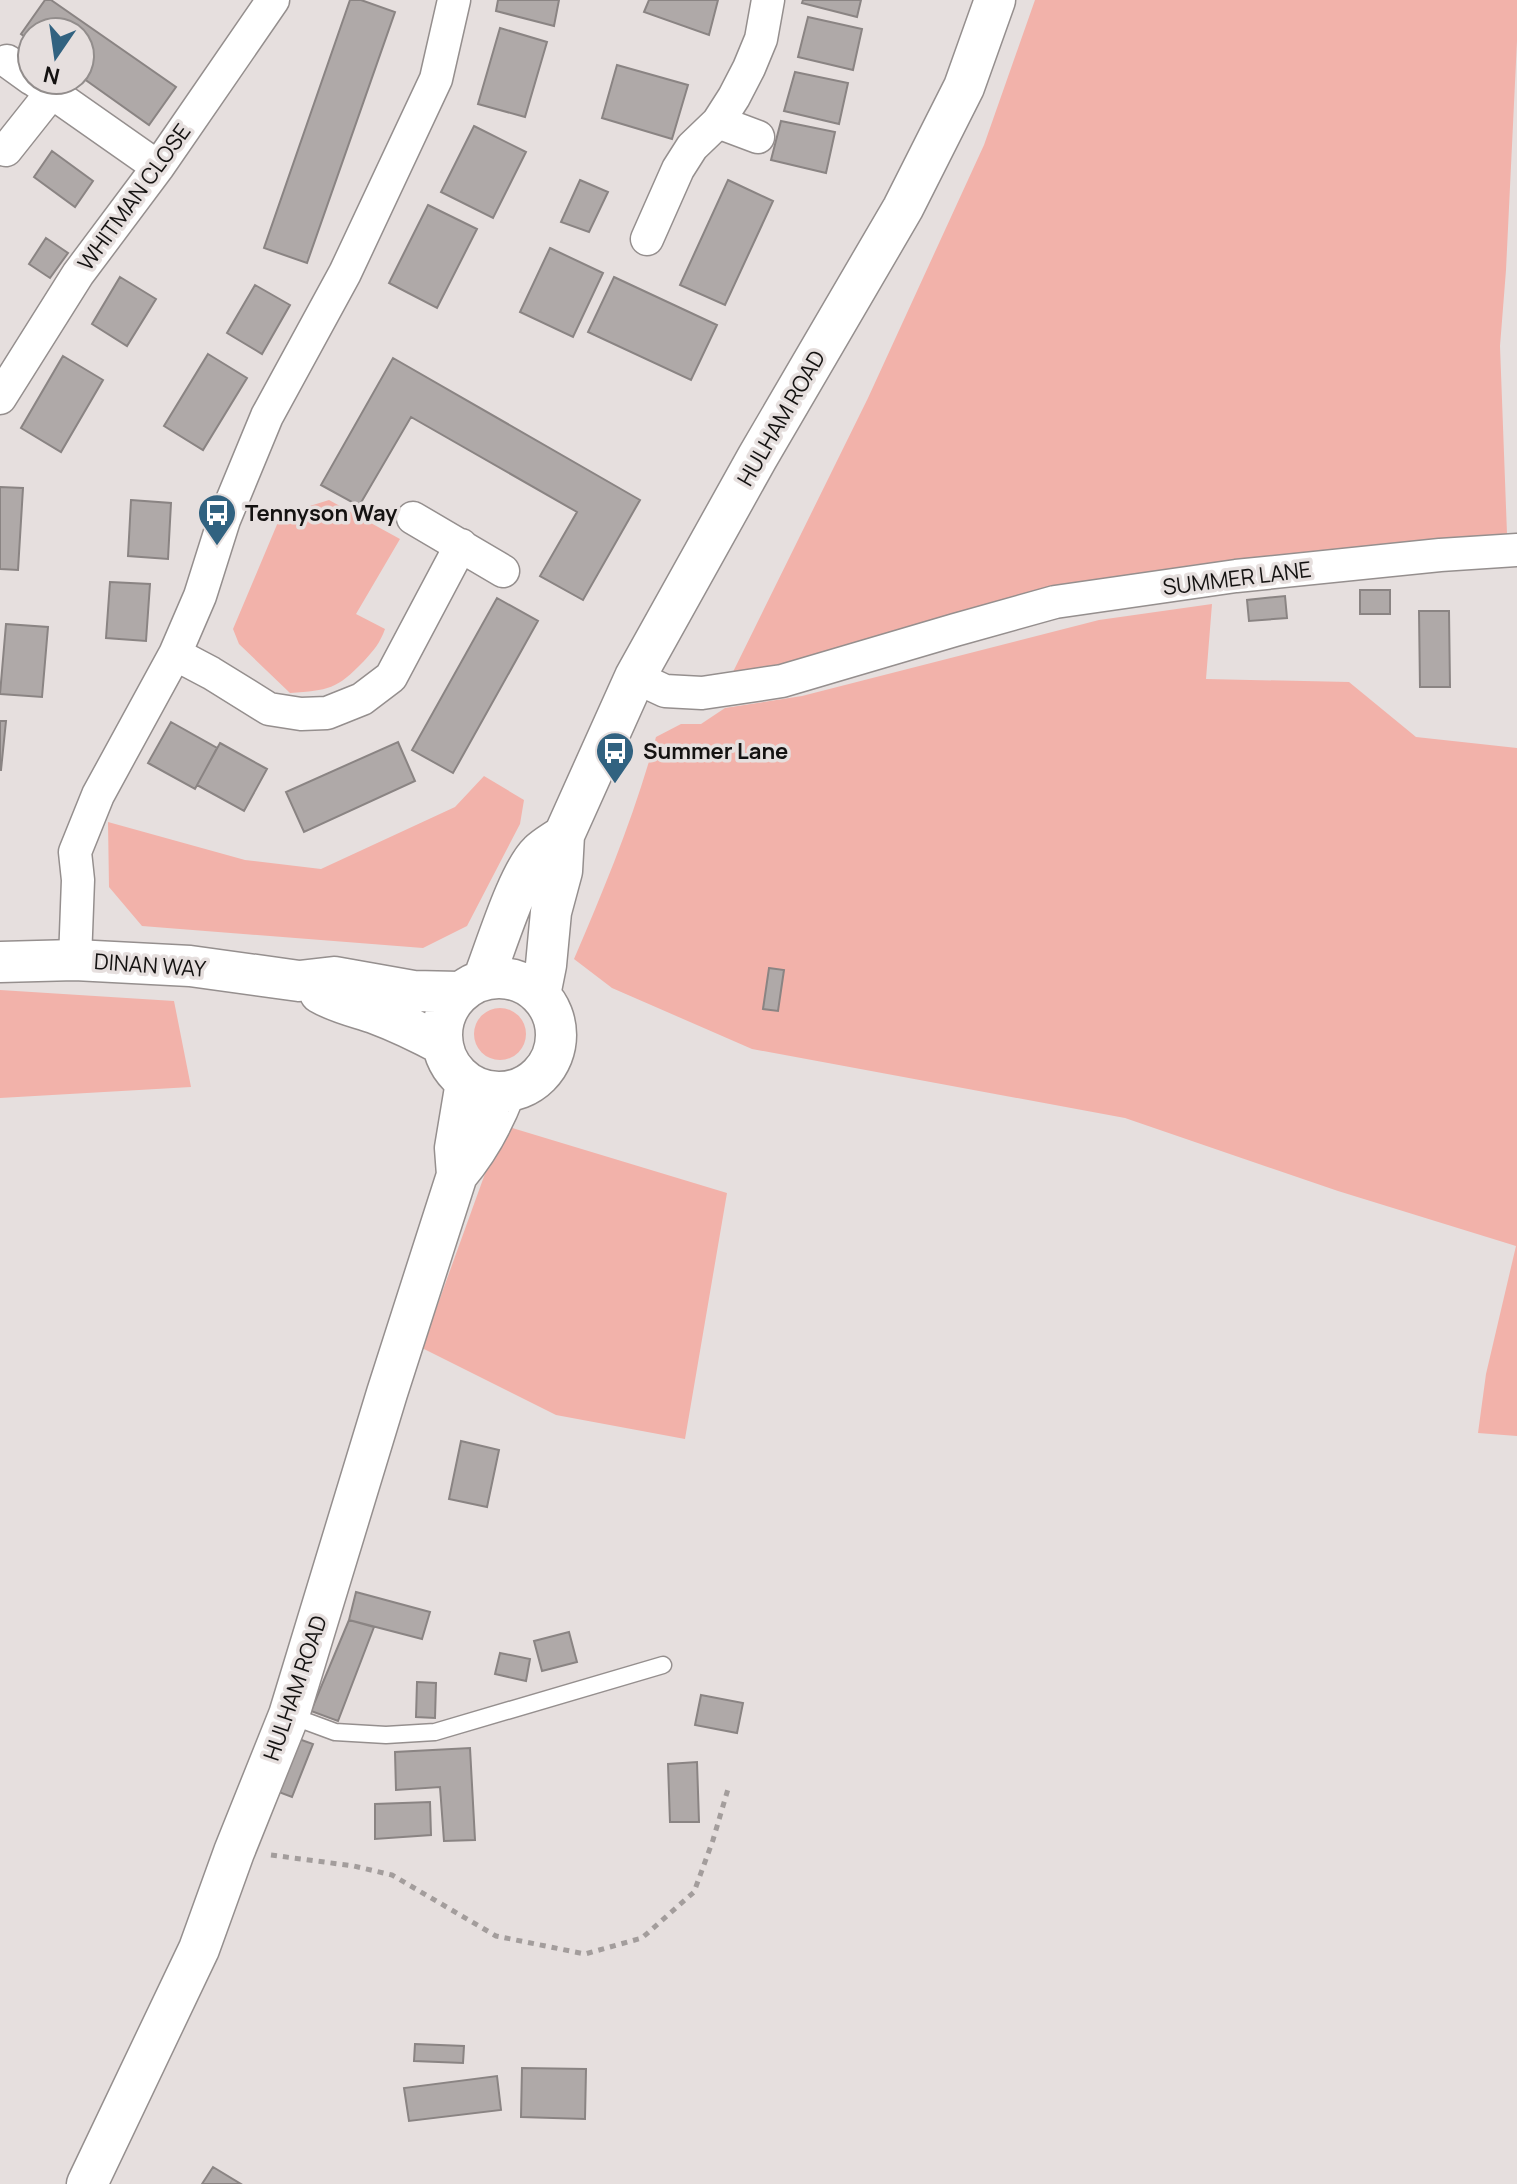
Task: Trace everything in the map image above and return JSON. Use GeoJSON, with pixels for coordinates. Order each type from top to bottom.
{"type":"FeatureCollection","features":[{"type":"Feature","properties":{"kind":"street","name":"WHITMAN CLOSE"},"geometry":{"type":"LineString","coordinates":[[0,398],[78,274],[158,167],[273,0]]}},
{"type":"Feature","properties":{"kind":"street"},"geometry":{"type":"LineString","coordinates":[[75,960],[78,880],[75,852],[98,795],[175,654],[200,596],[224,520],[267,416],[345,273],[436,79],[454,0]]}},
{"type":"Feature","properties":{"kind":"street"},"geometry":{"type":"LineString","coordinates":[[647,239],[685,158],[718,122],[734,97],[761,39],[768,0]]}},
{"type":"Feature","properties":{"kind":"street","name":"HULHAM ROAD"},"geometry":{"type":"LineString","coordinates":[[540,995],[551,912],[562,871],[564,835],[635,677],[757,458],[903,208],[964,87],[995,0]]}},
{"type":"Feature","properties":{"kind":"street"},"geometry":{"type":"LineString","coordinates":[[6,150],[25,96]]}},
{"type":"Feature","properties":{"kind":"street"},"geometry":{"type":"LineString","coordinates":[[57,96],[158,167]]}},
{"type":"Feature","properties":{"kind":"street"},"geometry":{"type":"LineString","coordinates":[[718,122],[758,137]]}},
{"type":"Feature","properties":{"kind":"street"},"geometry":{"type":"LineString","coordinates":[[413,518],[503,571]]}},
{"type":"Feature","properties":{"kind":"street"},"geometry":{"type":"LineString","coordinates":[[175,654],[269,709],[301,714],[327,713],[362,699],[391,677],[461,545]]}},
{"type":"Feature","properties":{"kind":"street","name":"SUMMER LANE"},"geometry":{"type":"LineString","coordinates":[[635,677],[665,691],[702,693],[782,681],[1055,602],[1236,576],[1517,550]]}},
{"type":"Feature","properties":{"kind":"street","name":"HULHAM ROAD"},"geometry":{"type":"LineString","coordinates":[[443,1045],[441,1035],[446,1012],[472,986],[529,866],[539,853],[564,835]]}},
{"type":"Feature","properties":{"kind":"street","name":"DINAN WAY"},"geometry":{"type":"LineString","coordinates":[[0,962],[75,960],[190,966],[299,981],[334,977],[413,991],[472,986]]}},
{"type":"Feature","properties":{"kind":"street"},"geometry":{"type":"LineString","coordinates":[[443,1045],[446,1058],[460,1078],[481,1089],[505,1092],[528,1084],[545,1068],[555,1046],[555,1022],[545,1000],[527,984],[504,977],[472,986]]}},
{"type":"Feature","properties":{"kind":"street","name":"DINAN WAY"},"geometry":{"type":"LineString","coordinates":[[299,981],[331,999],[378,1014],[443,1045]]}},
{"type":"Feature","properties":{"kind":"street","name":"HULHAM ROAD"},"geometry":{"type":"LineString","coordinates":[[87,2184],[199,1949],[289,1715],[457,1175],[455,1148],[466,1082]]}},
{"type":"Feature","properties":{"kind":"street","name":"HULHAM ROAD"},"geometry":{"type":"LineString","coordinates":[[457,1175],[487,1134],[505,1092]]}},
{"type":"Feature","properties":{"kind":"lane"},"geometry":{"type":"LineString","coordinates":[[289,1715],[335,1732],[386,1735],[435,1732],[663,1665]]}},
{"type":"Feature","properties":{"kind":"path"},"geometry":{"type":"LineString","coordinates":[[234,1852],[354,1866],[392,1875],[496,1936],[585,1954],[642,1938],[694,1892],[728,1789]]}},
{"type":"Feature","properties":{"kind":"shaded area"},"geometry":{"type":"Polygon","coordinates":[[[1035,0],[1517,0],[1500,346],[1507,534],[1192,565],[1033,594],[831,653],[732,674],[868,398],[984,145],[1035,0]]]}},
{"type":"Feature","properties":{"kind":"shaded area"},"geometry":{"type":"Polygon","coordinates":[[[329,500],[400,539],[356,614],[385,629],[371,653],[339,683],[323,689],[290,693],[239,644],[233,629],[281,515],[329,500]]]}},
{"type":"Feature","properties":{"kind":"shaded area"},"geometry":{"type":"Polygon","coordinates":[[[1212,604],[1206,679],[1349,682],[1416,737],[1517,748],[1517,1436],[1478,1433],[1486,1374],[1516,1246],[1338,1191],[1125,1118],[752,1049],[612,988],[574,959],[619,850],[656,737],[681,724],[701,724],[725,708],[802,696],[1099,620],[1212,604]]]}},
{"type":"Feature","properties":{"kind":"shaded area"},"geometry":{"type":"Polygon","coordinates":[[[484,776],[524,800],[520,824],[467,926],[423,948],[142,926],[109,887],[108,822],[245,860],[321,869],[455,807],[484,776]]]}},
{"type":"Feature","properties":{"kind":"shaded area"},"geometry":{"type":"Polygon","coordinates":[[[0,990],[174,1001],[191,1087],[0,1098],[0,990]]]}},
{"type":"Feature","properties":{"kind":"shaded area"},"geometry":{"type":"Polygon","coordinates":[[[500,1008],[518,1016],[526,1034],[518,1052],[500,1060],[482,1052],[474,1034],[482,1016],[500,1008]]]}},
{"type":"Feature","properties":{"kind":"shaded area"},"geometry":{"type":"Polygon","coordinates":[[[509,1127],[727,1193],[685,1439],[556,1415],[422,1348],[491,1157],[509,1127]]]}},
{"type":"Feature","properties":{"kind":"building"},"geometry":{"type":"Polygon","coordinates":[[[45,0],[51,0],[74,16],[34,16],[45,0]]]}},
{"type":"Feature","properties":{"kind":"building"},"geometry":{"type":"Polygon","coordinates":[[[350,0],[361,0],[395,12],[307,263],[264,248],[350,0]]]}},
{"type":"Feature","properties":{"kind":"building"},"geometry":{"type":"Polygon","coordinates":[[[498,0],[559,0],[554,26],[496,11],[498,0]]]}},
{"type":"Feature","properties":{"kind":"building"},"geometry":{"type":"Polygon","coordinates":[[[649,0],[718,0],[709,35],[644,12],[649,0]]]}},
{"type":"Feature","properties":{"kind":"building"},"geometry":{"type":"Polygon","coordinates":[[[803,0],[861,0],[857,17],[802,3],[803,0]]]}},
{"type":"Feature","properties":{"kind":"building"},"geometry":{"type":"Polygon","coordinates":[[[808,17],[862,29],[853,70],[798,57],[808,17]]]}},
{"type":"Feature","properties":{"kind":"building"},"geometry":{"type":"Polygon","coordinates":[[[500,28],[547,42],[525,117],[478,104],[500,28]]]}},
{"type":"Feature","properties":{"kind":"building"},"geometry":{"type":"Polygon","coordinates":[[[96,31],[176,87],[149,125],[96,87],[96,31]]]}},
{"type":"Feature","properties":{"kind":"building"},"geometry":{"type":"Polygon","coordinates":[[[617,65],[688,85],[672,139],[602,118],[617,65]]]}},
{"type":"Feature","properties":{"kind":"building"},"geometry":{"type":"Polygon","coordinates":[[[795,72],[848,83],[839,124],[784,111],[795,72]]]}},
{"type":"Feature","properties":{"kind":"building"},"geometry":{"type":"Polygon","coordinates":[[[781,121],[835,132],[826,173],[771,160],[781,121]]]}},
{"type":"Feature","properties":{"kind":"building"},"geometry":{"type":"Polygon","coordinates":[[[474,126],[526,152],[493,218],[441,192],[474,126]]]}},
{"type":"Feature","properties":{"kind":"building"},"geometry":{"type":"Polygon","coordinates":[[[52,151],[93,181],[75,207],[34,177],[52,151]]]}},
{"type":"Feature","properties":{"kind":"building"},"geometry":{"type":"Polygon","coordinates":[[[580,180],[608,192],[589,232],[561,222],[580,180]]]}},
{"type":"Feature","properties":{"kind":"building"},"geometry":{"type":"Polygon","coordinates":[[[728,180],[773,201],[725,305],[680,285],[728,180]]]}},
{"type":"Feature","properties":{"kind":"building"},"geometry":{"type":"Polygon","coordinates":[[[428,205],[477,229],[437,308],[389,283],[428,205]]]}},
{"type":"Feature","properties":{"kind":"building"},"geometry":{"type":"Polygon","coordinates":[[[46,238],[68,253],[50,278],[29,264],[46,238]]]}},
{"type":"Feature","properties":{"kind":"building"},"geometry":{"type":"Polygon","coordinates":[[[550,248],[603,273],[573,337],[520,312],[550,248]]]}},
{"type":"Feature","properties":{"kind":"building"},"geometry":{"type":"Polygon","coordinates":[[[120,277],[156,299],[127,346],[92,324],[120,277]]]}},
{"type":"Feature","properties":{"kind":"building"},"geometry":{"type":"Polygon","coordinates":[[[614,277],[717,325],[691,380],[588,332],[614,277]]]}},
{"type":"Feature","properties":{"kind":"building"},"geometry":{"type":"Polygon","coordinates":[[[255,285],[290,305],[262,354],[227,333],[255,285]]]}},
{"type":"Feature","properties":{"kind":"building"},"geometry":{"type":"Polygon","coordinates":[[[208,354],[247,378],[203,450],[164,426],[208,354]]]}},
{"type":"Feature","properties":{"kind":"building"},"geometry":{"type":"Polygon","coordinates":[[[63,356],[103,380],[61,452],[21,428],[63,356]]]}},
{"type":"Feature","properties":{"kind":"building"},"geometry":{"type":"Polygon","coordinates":[[[393,358],[640,500],[583,600],[540,576],[577,512],[411,417],[359,506],[321,485],[393,358]]]}},
{"type":"Feature","properties":{"kind":"building"},"geometry":{"type":"Polygon","coordinates":[[[0,487],[23,488],[18,570],[0,569],[0,487]]]}},
{"type":"Feature","properties":{"kind":"building"},"geometry":{"type":"Polygon","coordinates":[[[131,500],[171,503],[168,559],[128,556],[131,500]]]}},
{"type":"Feature","properties":{"kind":"building"},"geometry":{"type":"Polygon","coordinates":[[[110,582],[150,584],[146,641],[106,638],[110,582]]]}},
{"type":"Feature","properties":{"kind":"building"},"geometry":{"type":"Polygon","coordinates":[[[1360,590],[1390,590],[1390,614],[1360,614],[1360,590]]]}},
{"type":"Feature","properties":{"kind":"building"},"geometry":{"type":"Polygon","coordinates":[[[1285,596],[1287,618],[1249,621],[1247,600],[1285,596]]]}},
{"type":"Feature","properties":{"kind":"building"},"geometry":{"type":"Polygon","coordinates":[[[497,598],[538,621],[453,773],[412,750],[497,598]]]}},
{"type":"Feature","properties":{"kind":"building"},"geometry":{"type":"Polygon","coordinates":[[[1419,611],[1449,611],[1450,687],[1420,687],[1419,611]]]}},
{"type":"Feature","properties":{"kind":"building"},"geometry":{"type":"Polygon","coordinates":[[[6,624],[48,627],[42,697],[0,694],[6,624]]]}},
{"type":"Feature","properties":{"kind":"building"},"geometry":{"type":"Polygon","coordinates":[[[0,721],[6,721],[1,770],[0,770],[0,721]]]}},
{"type":"Feature","properties":{"kind":"building"},"geometry":{"type":"Polygon","coordinates":[[[171,722],[217,748],[195,789],[148,763],[171,722]]]}},
{"type":"Feature","properties":{"kind":"building"},"geometry":{"type":"Polygon","coordinates":[[[398,742],[415,781],[304,832],[286,792],[398,742]]]}},
{"type":"Feature","properties":{"kind":"building"},"geometry":{"type":"Polygon","coordinates":[[[220,743],[267,769],[244,811],[197,785],[220,743]]]}},
{"type":"Feature","properties":{"kind":"building"},"geometry":{"type":"Polygon","coordinates":[[[769,968],[784,970],[778,1011],[763,1009],[769,968]]]}},
{"type":"Feature","properties":{"kind":"building"},"geometry":{"type":"Polygon","coordinates":[[[461,1441],[499,1450],[487,1507],[449,1499],[461,1441]]]}},
{"type":"Feature","properties":{"kind":"building"},"geometry":{"type":"Polygon","coordinates":[[[356,1592],[430,1612],[422,1639],[349,1620],[356,1592]]]}},
{"type":"Feature","properties":{"kind":"building"},"geometry":{"type":"Polygon","coordinates":[[[349,1620],[374,1627],[338,1721],[311,1711],[349,1620]]]}},
{"type":"Feature","properties":{"kind":"building"},"geometry":{"type":"Polygon","coordinates":[[[569,1632],[577,1662],[542,1671],[534,1641],[569,1632]]]}},
{"type":"Feature","properties":{"kind":"building"},"geometry":{"type":"Polygon","coordinates":[[[500,1653],[530,1659],[526,1681],[495,1674],[500,1653]]]}},
{"type":"Feature","properties":{"kind":"building"},"geometry":{"type":"Polygon","coordinates":[[[417,1682],[436,1683],[435,1718],[416,1717],[417,1682]]]}},
{"type":"Feature","properties":{"kind":"building"},"geometry":{"type":"Polygon","coordinates":[[[701,1695],[743,1703],[737,1733],[695,1725],[701,1695]]]}},
{"type":"Feature","properties":{"kind":"building"},"geometry":{"type":"Polygon","coordinates":[[[296,1738],[313,1744],[292,1797],[276,1791],[296,1738]]]}},
{"type":"Feature","properties":{"kind":"building"},"geometry":{"type":"Polygon","coordinates":[[[470,1748],[475,1840],[444,1841],[440,1787],[396,1790],[395,1752],[470,1748]]]}},
{"type":"Feature","properties":{"kind":"building"},"geometry":{"type":"Polygon","coordinates":[[[697,1762],[699,1822],[670,1822],[668,1764],[697,1762]]]}},
{"type":"Feature","properties":{"kind":"building"},"geometry":{"type":"Polygon","coordinates":[[[430,1802],[431,1835],[375,1839],[375,1804],[430,1802]]]}},
{"type":"Feature","properties":{"kind":"building"},"geometry":{"type":"Polygon","coordinates":[[[415,2044],[464,2046],[463,2063],[414,2061],[415,2044]]]}},
{"type":"Feature","properties":{"kind":"building"},"geometry":{"type":"Polygon","coordinates":[[[522,2068],[586,2069],[585,2119],[521,2117],[522,2068]]]}},
{"type":"Feature","properties":{"kind":"building"},"geometry":{"type":"Polygon","coordinates":[[[497,2076],[501,2110],[409,2121],[404,2088],[497,2076]]]}},
{"type":"Feature","properties":{"kind":"building"},"geometry":{"type":"Polygon","coordinates":[[[213,2167],[241,2184],[202,2184],[213,2167]]]}},
{"type":"Feature","properties":{"kind":"place","name":"Tennyson Way"},"geometry":{"type":"Point","coordinates":[217,547]}},
{"type":"Feature","properties":{"kind":"place","name":"Summer Lane"},"geometry":{"type":"Point","coordinates":[615,785]}}]}
